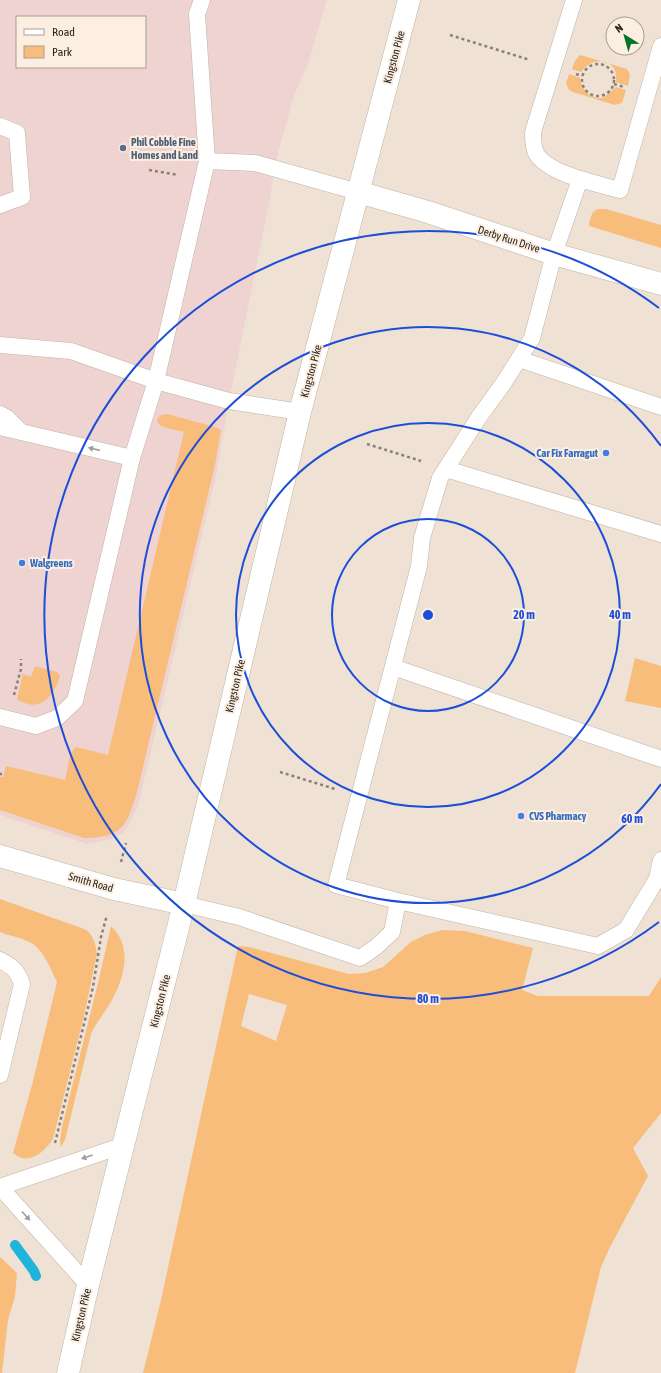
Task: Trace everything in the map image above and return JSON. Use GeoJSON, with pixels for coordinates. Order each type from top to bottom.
{"type":"FeatureCollection","features":[{"type":"Feature","properties":{"kind":"main road","name":"Kingston Pike"},"geometry":{"type":"LineString","coordinates":[[68,1373],[88,1285],[184,904],[300,412],[409,0]]}},
{"type":"Feature","properties":{"kind":"main road","name":"Derby Run Drive"},"geometry":{"type":"LineString","coordinates":[[358,192],[428,212],[554,254],[661,284]]}},
{"type":"Feature","properties":{"kind":"main road","name":"Smith Road"},"geometry":{"type":"LineString","coordinates":[[0,856],[114,889],[184,904]]}},
{"type":"Feature","properties":{"kind":"lane"},"geometry":{"type":"LineString","coordinates":[[0,717],[36,726],[57,718],[75,701],[132,458],[156,381],[207,161],[197,14],[202,0]]}},
{"type":"Feature","properties":{"kind":"lane"},"geometry":{"type":"LineString","coordinates":[[574,0],[533,132],[534,148],[537,155],[554,169],[580,179],[620,190],[661,46]]}},
{"type":"Feature","properties":{"kind":"lane"},"geometry":{"type":"LineString","coordinates":[[0,126],[18,133],[22,197],[0,205]]}},
{"type":"Feature","properties":{"kind":"lane"},"geometry":{"type":"LineString","coordinates":[[207,161],[256,163],[358,192]]}},
{"type":"Feature","properties":{"kind":"lane"},"geometry":{"type":"LineString","coordinates":[[580,179],[554,254],[532,338],[440,478],[422,538],[419,566],[336,885],[398,902],[598,946],[626,930],[657,879],[661,860]]}},
{"type":"Feature","properties":{"kind":"lane"},"geometry":{"type":"LineString","coordinates":[[0,345],[71,350],[156,381],[229,401],[300,412]]}},
{"type":"Feature","properties":{"kind":"lane"},"geometry":{"type":"LineString","coordinates":[[519,359],[661,407]]}},
{"type":"Feature","properties":{"kind":"lane"},"geometry":{"type":"LineString","coordinates":[[0,414],[7,418],[22,432]]}},
{"type":"Feature","properties":{"kind":"lane"},"geometry":{"type":"LineString","coordinates":[[0,427],[132,458]]}},
{"type":"Feature","properties":{"kind":"lane"},"geometry":{"type":"LineString","coordinates":[[0,437],[22,432]]}},
{"type":"Feature","properties":{"kind":"lane"},"geometry":{"type":"LineString","coordinates":[[446,469],[661,534]]}},
{"type":"Feature","properties":{"kind":"lane"},"geometry":{"type":"LineString","coordinates":[[393,667],[661,760]]}},
{"type":"Feature","properties":{"kind":"lane"},"geometry":{"type":"LineString","coordinates":[[184,904],[239,917],[360,958],[376,947],[392,932],[398,902]]}},
{"type":"Feature","properties":{"kind":"lane"},"geometry":{"type":"LineString","coordinates":[[0,960],[10,965],[18,973],[22,984],[0,1075]]}},
{"type":"Feature","properties":{"kind":"lane"},"geometry":{"type":"LineString","coordinates":[[88,1285],[0,1187],[124,1144]]}},
{"type":"Feature","properties":{"kind":"path"},"geometry":{"type":"LineString","coordinates":[[450,36],[582,76]]}},
{"type":"Feature","properties":{"kind":"path"},"geometry":{"type":"LineString","coordinates":[[602,64],[611,69],[614,84],[612,89],[607,93],[597,96],[587,92],[582,81],[582,76],[592,65],[602,64]]}},
{"type":"Feature","properties":{"kind":"path"},"geometry":{"type":"LineString","coordinates":[[149,170],[182,176]]}},
{"type":"Feature","properties":{"kind":"path"},"geometry":{"type":"LineString","coordinates":[[367,444],[446,469]]}},
{"type":"Feature","properties":{"kind":"path"},"geometry":{"type":"LineString","coordinates":[[280,772],[331,788],[360,795]]}},
{"type":"Feature","properties":{"kind":"path"},"geometry":{"type":"LineString","coordinates":[[49,1171],[93,987],[101,937],[126,843]]}},
{"type":"Feature","properties":{"kind":"shaded area"},"geometry":{"type":"Polygon","coordinates":[[[0,0],[327,0],[308,64],[295,93],[278,152],[229,401],[216,476],[138,806],[125,832],[111,839],[87,844],[0,815],[0,0]]]}},
{"type":"Feature","properties":{"kind":"green space"},"geometry":{"type":"Polygon","coordinates":[[[580,55],[602,62],[598,61],[592,63],[581,72],[572,69],[575,61],[580,55]]]}},
{"type":"Feature","properties":{"kind":"green space"},"geometry":{"type":"Polygon","coordinates":[[[608,63],[627,69],[630,74],[628,86],[616,82],[616,74],[608,63]]]}},
{"type":"Feature","properties":{"kind":"green space"},"geometry":{"type":"Polygon","coordinates":[[[569,74],[580,78],[584,90],[594,97],[603,98],[616,87],[626,90],[622,103],[615,105],[569,90],[566,83],[569,74]]]}},
{"type":"Feature","properties":{"kind":"green space"},"geometry":{"type":"Polygon","coordinates":[[[598,209],[606,209],[661,225],[661,248],[589,226],[591,216],[598,209]]]}},
{"type":"Feature","properties":{"kind":"green space"},"geometry":{"type":"Polygon","coordinates":[[[167,414],[221,430],[215,465],[137,792],[130,813],[126,821],[115,832],[108,835],[84,838],[0,810],[0,777],[3,777],[6,766],[65,780],[71,754],[76,747],[108,755],[184,432],[166,428],[159,424],[157,421],[158,418],[161,415],[167,414]]]}},
{"type":"Feature","properties":{"kind":"green space"},"geometry":{"type":"Polygon","coordinates":[[[635,658],[661,666],[661,708],[625,701],[635,658]]]}},
{"type":"Feature","properties":{"kind":"green space"},"geometry":{"type":"Polygon","coordinates":[[[35,666],[57,672],[60,676],[54,691],[44,701],[32,705],[17,699],[23,674],[31,677],[35,666]]]}},
{"type":"Feature","properties":{"kind":"green space"},"geometry":{"type":"Polygon","coordinates":[[[0,899],[84,929],[92,936],[97,954],[84,1016],[53,1139],[40,1153],[31,1158],[21,1158],[13,1153],[32,1085],[57,982],[41,952],[33,944],[0,932],[0,899]]]}},
{"type":"Feature","properties":{"kind":"green space"},"geometry":{"type":"Polygon","coordinates":[[[111,926],[123,945],[124,966],[122,977],[113,998],[91,1034],[65,1140],[61,1147],[60,1141],[62,1127],[111,926]]]}},
{"type":"Feature","properties":{"kind":"green space"},"geometry":{"type":"Polygon","coordinates":[[[442,930],[465,931],[533,948],[522,990],[538,996],[649,996],[661,977],[661,1113],[633,1148],[648,1176],[601,1267],[575,1373],[143,1373],[161,1300],[238,946],[249,947],[349,974],[365,973],[383,967],[411,942],[425,935],[442,930]],[[249,994],[241,1026],[276,1041],[287,1005],[249,994]]]}},
{"type":"Feature","properties":{"kind":"green space"},"geometry":{"type":"Polygon","coordinates":[[[0,1257],[17,1273],[15,1296],[8,1320],[2,1373],[0,1373],[0,1257]]]}},
{"type":"Feature","properties":{"kind":"waterway"},"geometry":{"type":"LineString","coordinates":[[15,1245],[36,1276]]}},
{"type":"Feature","properties":{"kind":"place","name":"Phil Cobble Fine Homes and Land"},"geometry":{"type":"Point","coordinates":[123,148]}},
{"type":"Feature","properties":{"kind":"place","name":"Car Fix Farragut"},"geometry":{"type":"Point","coordinates":[606,453]}},
{"type":"Feature","properties":{"kind":"place","name":"Walgreens"},"geometry":{"type":"Point","coordinates":[22,563]}},
{"type":"Feature","properties":{"kind":"place","name":"CVS Pharmacy"},"geometry":{"type":"Point","coordinates":[521,816]}}]}
